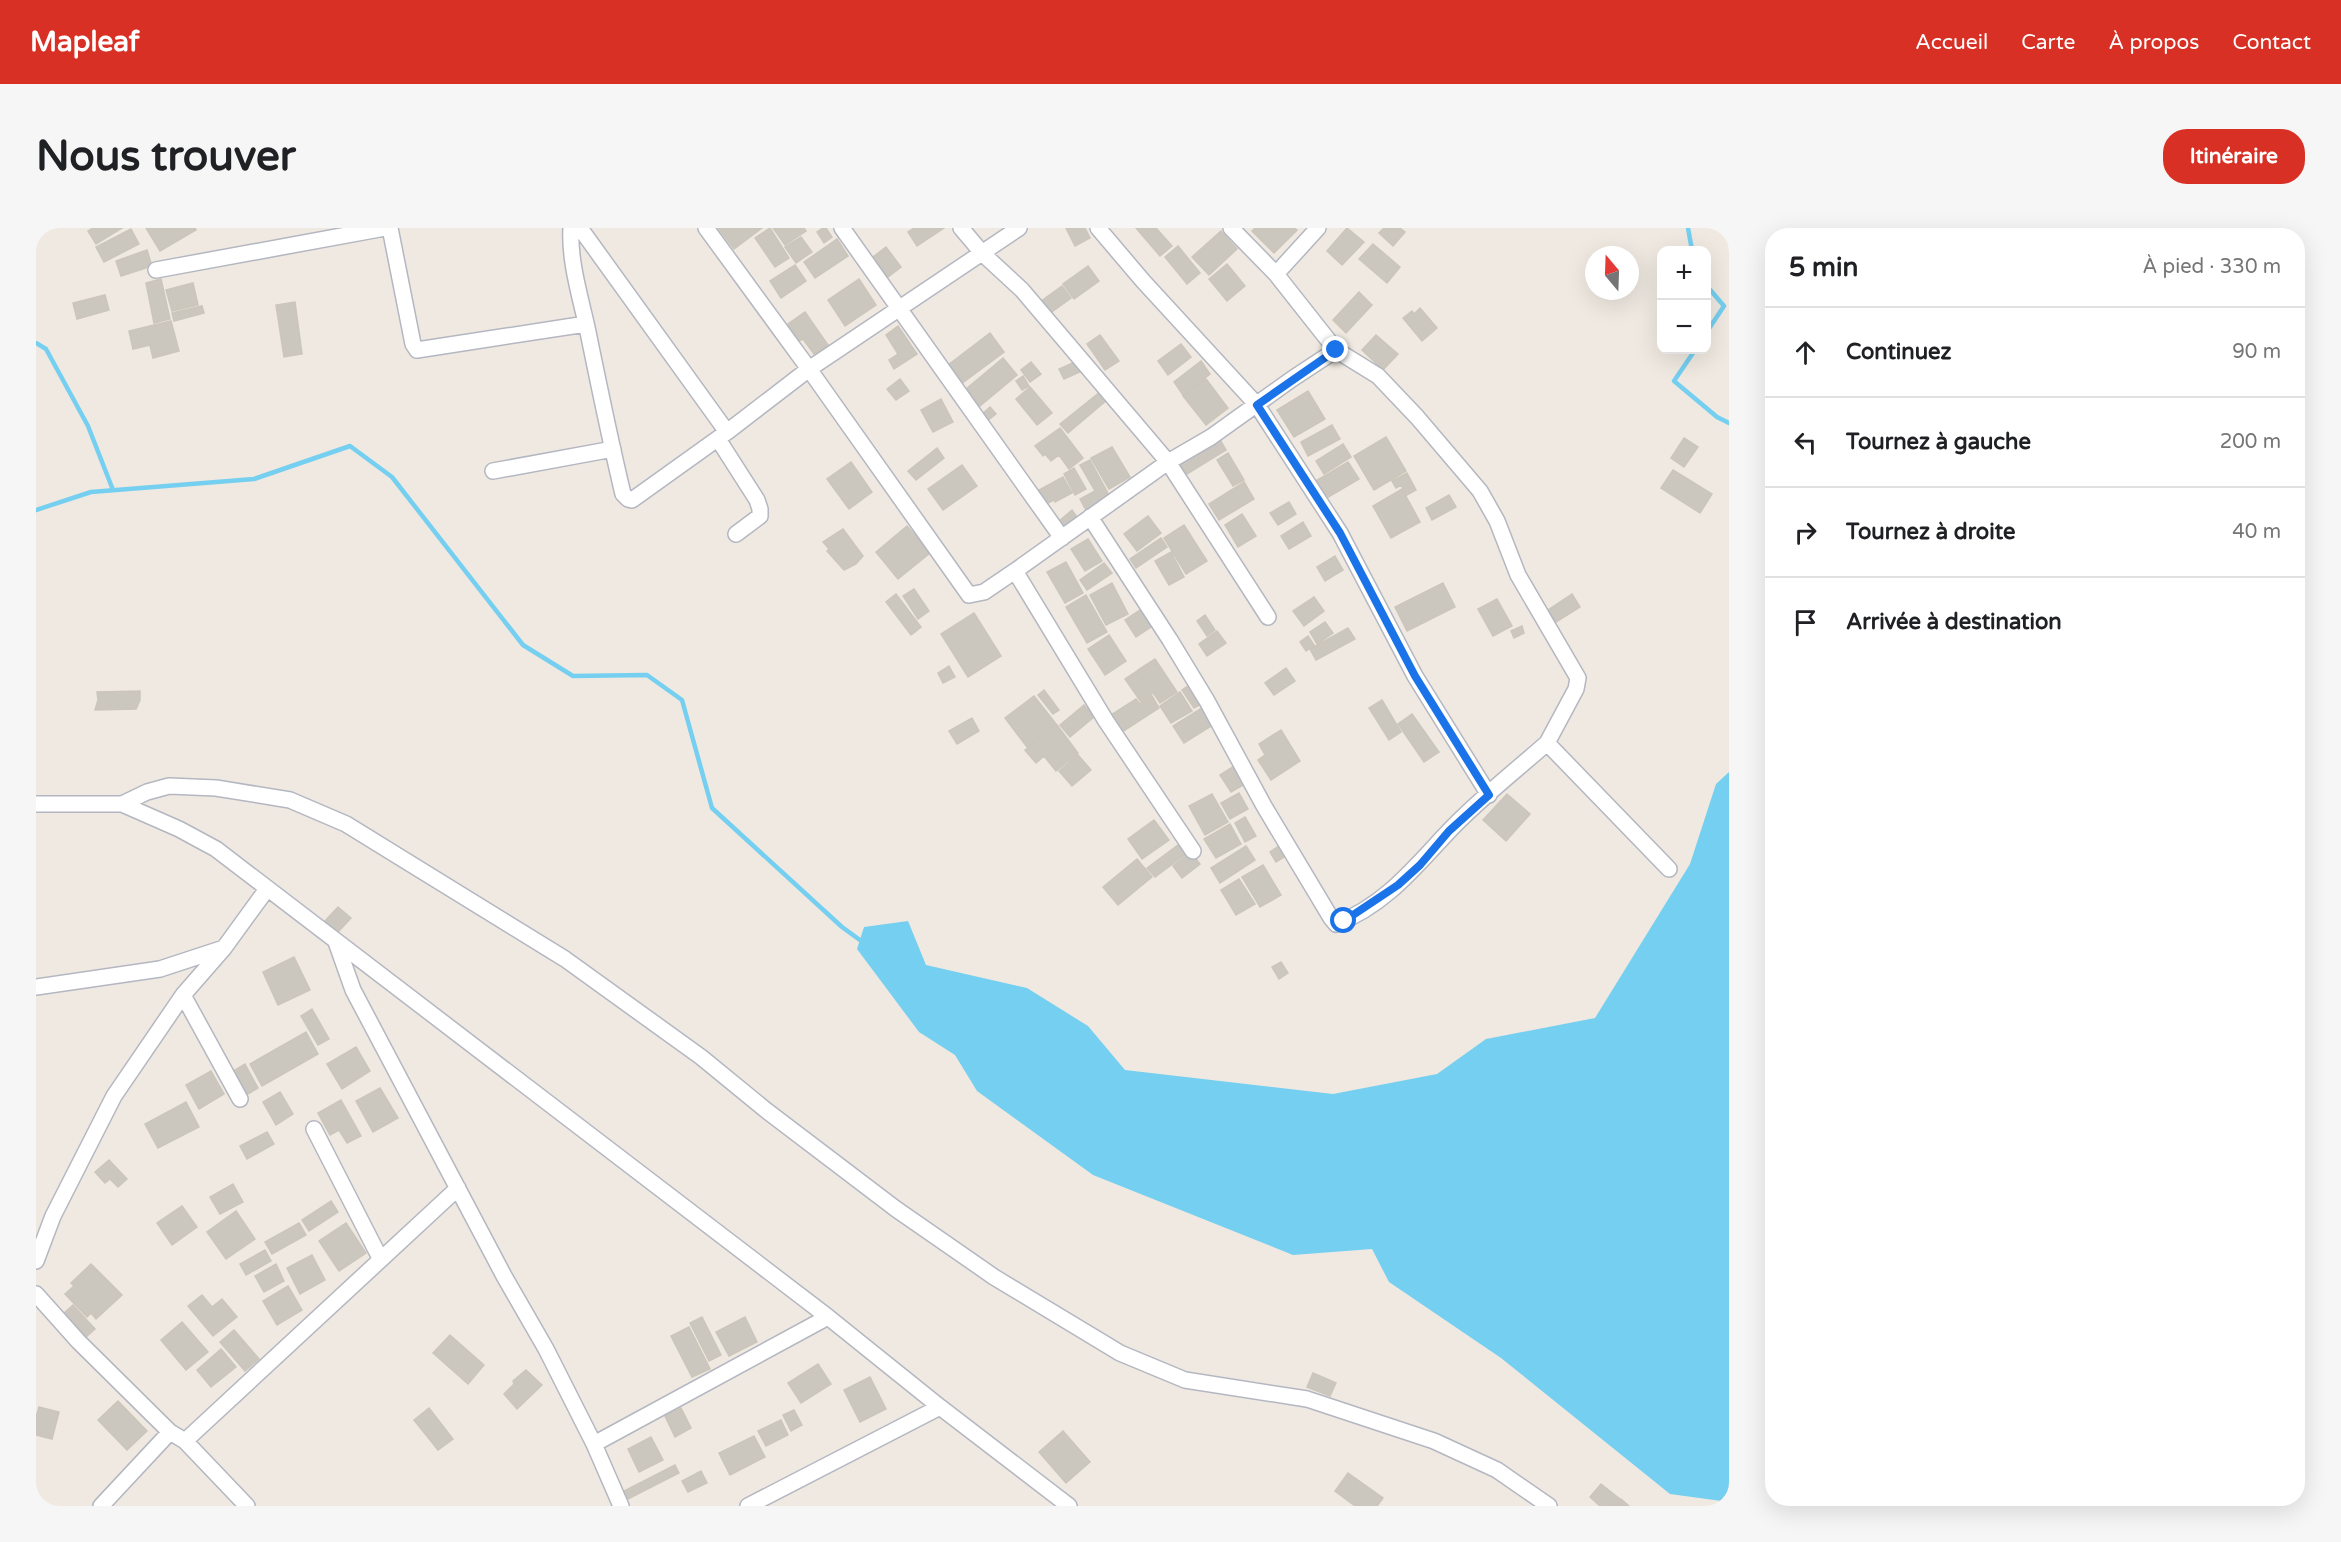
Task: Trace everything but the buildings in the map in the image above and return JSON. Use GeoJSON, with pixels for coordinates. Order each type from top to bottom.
{"type":"FeatureCollection","features":[{"type":"Feature","properties":{"kind":"street"},"geometry":{"type":"LineString","coordinates":[[156,270],[385,228]]}},
{"type":"Feature","properties":{"kind":"street"},"geometry":{"type":"LineString","coordinates":[[390,228],[413,344],[417,350],[586,324]]}},
{"type":"Feature","properties":{"kind":"street"},"geometry":{"type":"LineString","coordinates":[[571,228],[570,239],[586,324],[623,494],[632,500],[809,369],[1019,228]]}},
{"type":"Feature","properties":{"kind":"street"},"geometry":{"type":"LineString","coordinates":[[580,228],[722,435],[757,500],[760,516],[736,534]]}},
{"type":"Feature","properties":{"kind":"street"},"geometry":{"type":"LineString","coordinates":[[706,228],[969,595],[984,592],[1168,462],[1211,437],[1336,350]]}},
{"type":"Feature","properties":{"kind":"street"},"geometry":{"type":"LineString","coordinates":[[842,228],[1062,538]]}},
{"type":"Feature","properties":{"kind":"street"},"geometry":{"type":"LineString","coordinates":[[961,228],[983,254],[1022,290],[1168,462],[1268,617]]}},
{"type":"Feature","properties":{"kind":"street"},"geometry":{"type":"LineString","coordinates":[[1098,228],[1143,281],[1257,405],[1340,533],[1415,676],[1489,795]]}},
{"type":"Feature","properties":{"kind":"street"},"geometry":{"type":"LineString","coordinates":[[1090,517],[1207,701],[1264,806],[1330,918],[1336,924],[1366,908],[1398,885],[1420,865],[1449,831],[1547,743],[1576,689],[1578,678],[1518,575],[1497,521],[1480,491],[1418,417],[1378,376],[1336,350],[1276,274],[1231,228]]}},
{"type":"Feature","properties":{"kind":"street"},"geometry":{"type":"LineString","coordinates":[[1276,274],[1318,228]]}},
{"type":"Feature","properties":{"kind":"street"},"geometry":{"type":"LineString","coordinates":[[493,471],[613,449]]}},
{"type":"Feature","properties":{"kind":"street"},"geometry":{"type":"LineString","coordinates":[[1015,571],[1106,721],[1193,851]]}},
{"type":"Feature","properties":{"kind":"street"},"geometry":{"type":"LineString","coordinates":[[1547,743],[1669,869]]}},
{"type":"Feature","properties":{"kind":"street"},"geometry":{"type":"LineString","coordinates":[[122,804],[147,792],[170,786],[216,788],[290,800],[346,824],[565,958],[701,1057],[767,1111],[896,1209],[994,1278],[1120,1353],[1185,1380],[1307,1399],[1434,1441],[1497,1470],[1549,1506]]}},
{"type":"Feature","properties":{"kind":"street"},"geometry":{"type":"LineString","coordinates":[[36,804],[122,804],[179,829],[216,849],[828,1317],[1069,1506]]}},
{"type":"Feature","properties":{"kind":"street"},"geometry":{"type":"LineString","coordinates":[[36,1261],[53,1216],[114,1096],[183,995],[224,948],[267,889]]}},
{"type":"Feature","properties":{"kind":"street"},"geometry":{"type":"LineString","coordinates":[[336,942],[353,990],[546,1349],[594,1444],[621,1506]]}},
{"type":"Feature","properties":{"kind":"street"},"geometry":{"type":"LineString","coordinates":[[36,987],[160,969],[224,948]]}},
{"type":"Feature","properties":{"kind":"street"},"geometry":{"type":"LineString","coordinates":[[183,995],[240,1099]]}},
{"type":"Feature","properties":{"kind":"street"},"geometry":{"type":"LineString","coordinates":[[314,1129],[380,1258]]}},
{"type":"Feature","properties":{"kind":"street"},"geometry":{"type":"LineString","coordinates":[[185,1441],[458,1188]]}},
{"type":"Feature","properties":{"kind":"street"},"geometry":{"type":"LineString","coordinates":[[36,1294],[78,1341],[170,1432],[185,1441],[247,1506]]}},
{"type":"Feature","properties":{"kind":"street"},"geometry":{"type":"LineString","coordinates":[[594,1444],[828,1317]]}},
{"type":"Feature","properties":{"kind":"street"},"geometry":{"type":"LineString","coordinates":[[748,1506],[940,1407]]}},
{"type":"Feature","properties":{"kind":"street"},"geometry":{"type":"LineString","coordinates":[[101,1506],[170,1432]]}},
{"type":"Feature","properties":{"kind":"water"},"geometry":{"type":"Polygon","coordinates":[[[1729,772],[1729,1502],[1670,1494],[1501,1358],[1389,1282],[1372,1249],[1293,1255],[1093,1175],[977,1091],[955,1055],[919,1032],[857,949],[864,927],[908,921],[926,965],[1027,988],[1088,1026],[1125,1070],[1333,1094],[1437,1074],[1486,1039],[1595,1018],[1690,864],[1716,784],[1729,772]]]}},
{"type":"Feature","properties":{"kind":"waterway"},"geometry":{"type":"LineString","coordinates":[[1688,228],[1691,246]]}},
{"type":"Feature","properties":{"kind":"waterway"},"geometry":{"type":"LineString","coordinates":[[1711,291],[1724,306],[1711,326]]}},
{"type":"Feature","properties":{"kind":"waterway"},"geometry":{"type":"LineString","coordinates":[[36,343],[46,349],[88,426],[113,490]]}},
{"type":"Feature","properties":{"kind":"waterway"},"geometry":{"type":"LineString","coordinates":[[1692,354],[1674,381],[1717,417],[1729,423]]}},
{"type":"Feature","properties":{"kind":"waterway"},"geometry":{"type":"LineString","coordinates":[[36,510],[91,492],[254,479],[350,446],[392,477],[523,645],[573,676],[647,675],[682,700],[712,808],[842,927],[864,943]]}},
{"type":"Feature","properties":{"kind":"route"},"geometry":{"type":"LineString","coordinates":[[1336,350],[1257,405],[1340,533],[1415,676],[1489,795],[1449,831],[1420,865],[1398,885],[1344,921]]}}]}
